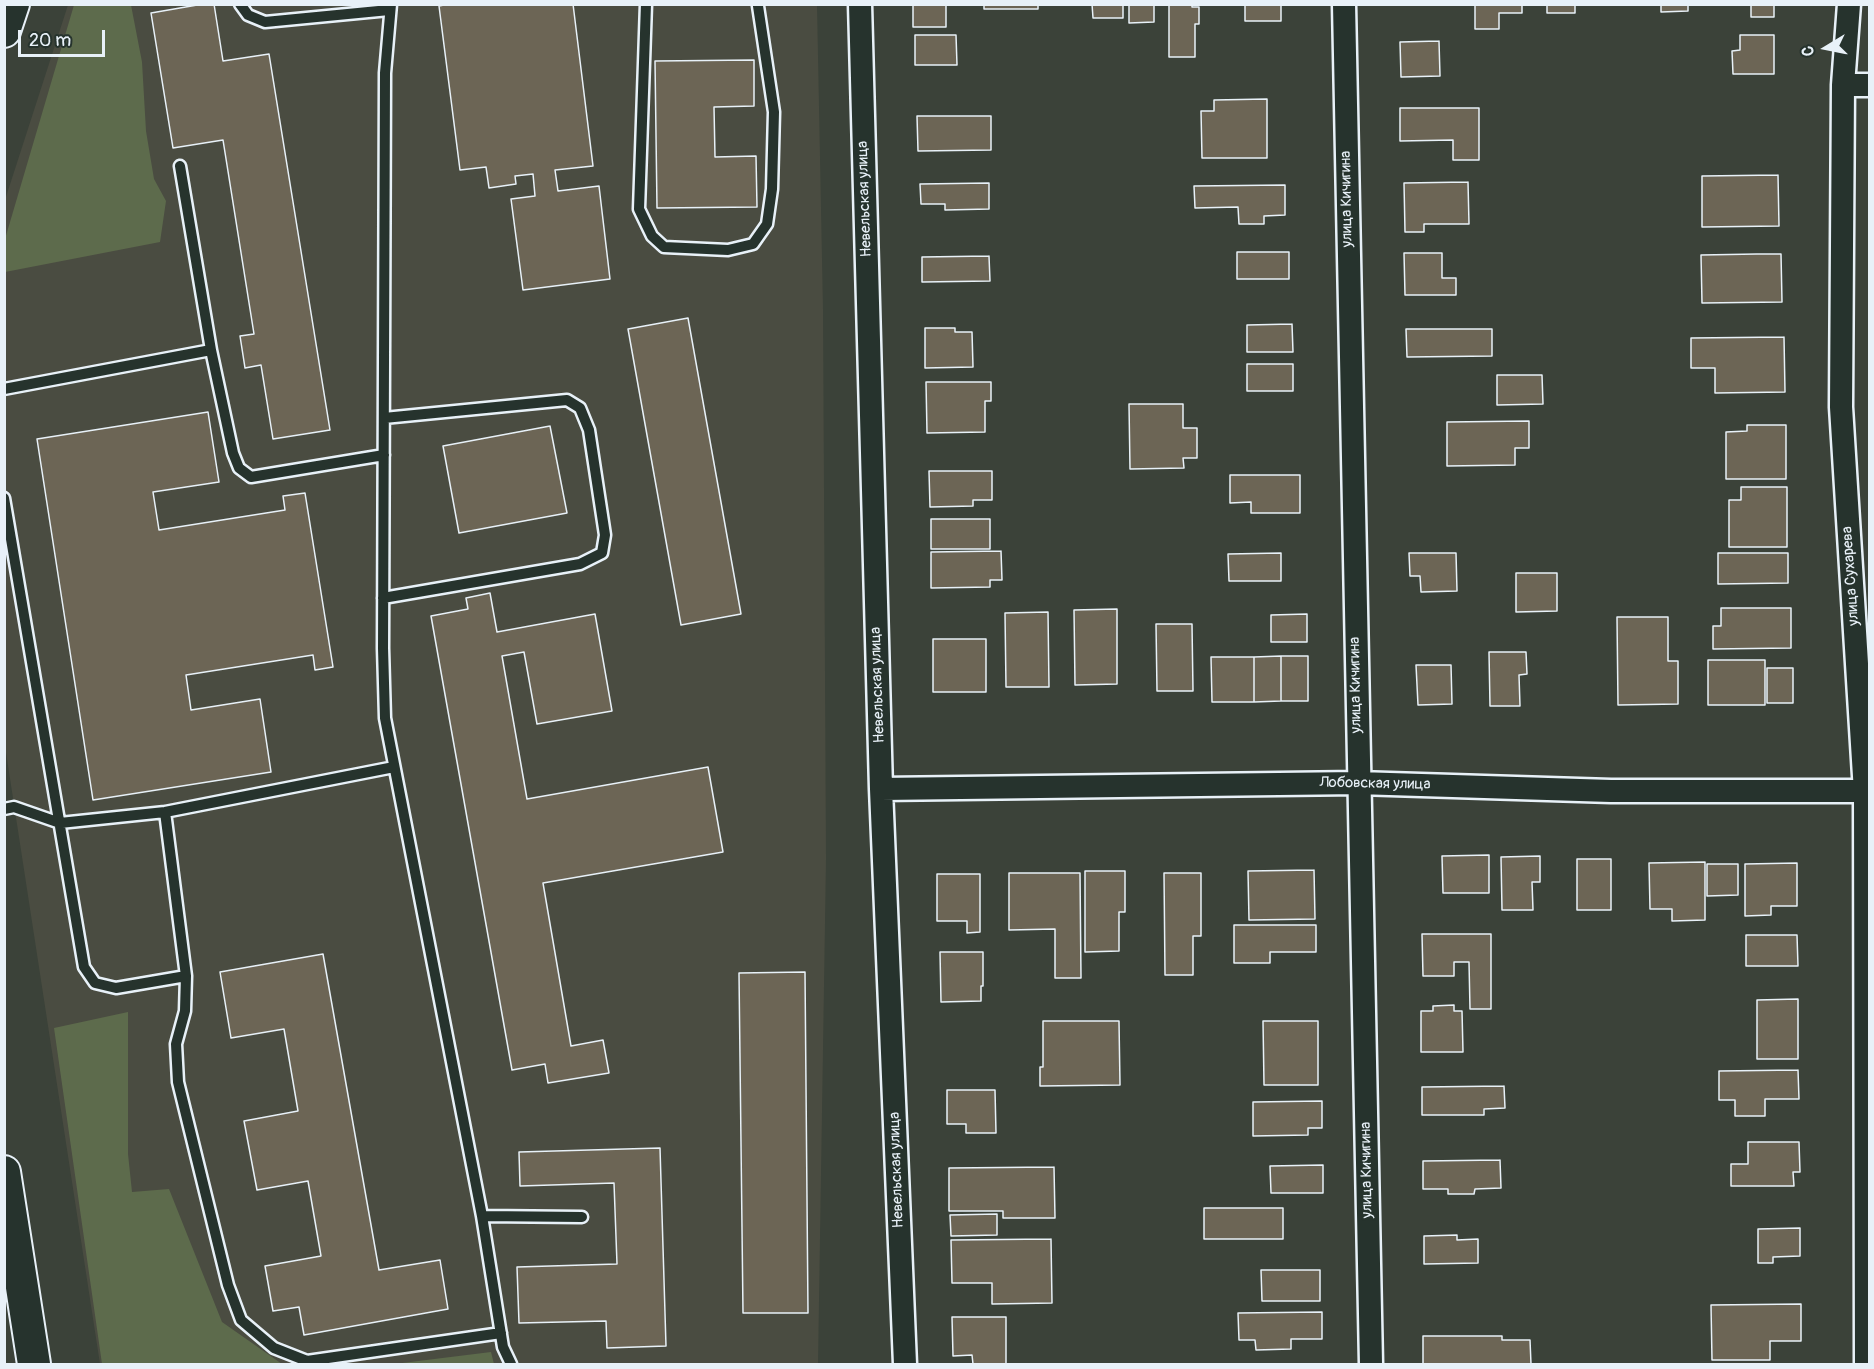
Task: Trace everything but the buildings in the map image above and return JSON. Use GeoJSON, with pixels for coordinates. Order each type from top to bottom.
{"type":"FeatureCollection","features":[{"type":"Feature","properties":{"kind":"main road"},"geometry":{"type":"LineString","coordinates":[[4,31],[13,4]]}},
{"type":"Feature","properties":{"kind":"main road"},"geometry":{"type":"LineString","coordinates":[[4,1172],[34,1365]]}},
{"type":"Feature","properties":{"kind":"street","name":"Невельская улица"},"geometry":{"type":"LineString","coordinates":[[860,4],[881,789],[905,1365]]}},
{"type":"Feature","properties":{"kind":"street","name":"улица Кичигина"},"geometry":{"type":"LineString","coordinates":[[1344,4],[1371,1365]]}},
{"type":"Feature","properties":{"kind":"street","name":"улица Сухарева"},"geometry":{"type":"LineString","coordinates":[[1849,4],[1843,85],[1841,406],[1867,791],[1866,1365]]}},
{"type":"Feature","properties":{"kind":"street"},"geometry":{"type":"LineString","coordinates":[[1843,85],[1869,85]]}},
{"type":"Feature","properties":{"kind":"street","name":"Лобовская улица"},"geometry":{"type":"LineString","coordinates":[[881,789],[1358,783],[1611,791],[1867,791]]}},
{"type":"Feature","properties":{"kind":"lane"},"geometry":{"type":"LineString","coordinates":[[240,4],[248,15],[265,22],[390,7],[385,73],[383,598],[385,718],[482,1216],[503,1347],[511,1365]]}},
{"type":"Feature","properties":{"kind":"lane"},"geometry":{"type":"LineString","coordinates":[[646,4],[639,209],[652,236],[664,248],[728,250],[753,244],[767,224],[772,189],[774,112],[758,6]]}},
{"type":"Feature","properties":{"kind":"lane"},"geometry":{"type":"LineString","coordinates":[[180,166],[211,350],[233,453],[239,468],[250,477],[384,455]]}},
{"type":"Feature","properties":{"kind":"lane"},"geometry":{"type":"LineString","coordinates":[[4,389],[211,350]]}},
{"type":"Feature","properties":{"kind":"lane"},"geometry":{"type":"LineString","coordinates":[[383,598],[580,564],[602,553],[605,535],[588,430],[580,408],[567,400],[384,418]]}},
{"type":"Feature","properties":{"kind":"lane"},"geometry":{"type":"LineString","coordinates":[[4,498],[84,967],[95,983],[116,988],[186,975]]}},
{"type":"Feature","properties":{"kind":"lane"},"geometry":{"type":"LineString","coordinates":[[4,809],[14,807],[60,823],[165,812],[394,767]]}},
{"type":"Feature","properties":{"kind":"lane"},"geometry":{"type":"LineString","coordinates":[[165,812],[186,975],[186,1011],[176,1044],[178,1082],[228,1285],[242,1320],[274,1348],[307,1361],[501,1333]]}},
{"type":"Feature","properties":{"kind":"lane"},"geometry":{"type":"LineString","coordinates":[[482,1216],[582,1217]]}},
{"type":"Feature","properties":{"kind":"shaded area"},"geometry":{"type":"Polygon","coordinates":[[[68,5],[817,5],[823,310],[826,859],[818,1364],[100,1364],[5,746],[4,203],[68,5]]]}},
{"type":"Feature","properties":{"kind":"green space"},"geometry":{"type":"Polygon","coordinates":[[[74,5],[131,5],[142,62],[146,131],[154,179],[166,201],[160,242],[5,272],[5,239],[74,5]]]}},
{"type":"Feature","properties":{"kind":"green space"},"geometry":{"type":"Polygon","coordinates":[[[128,1012],[128,1154],[132,1192],[169,1189],[222,1322],[282,1364],[102,1364],[54,1028],[128,1012]]]}},
{"type":"Feature","properties":{"kind":"green space"},"geometry":{"type":"Polygon","coordinates":[[[491,1352],[494,1364],[394,1364],[491,1352]]]}}]}
